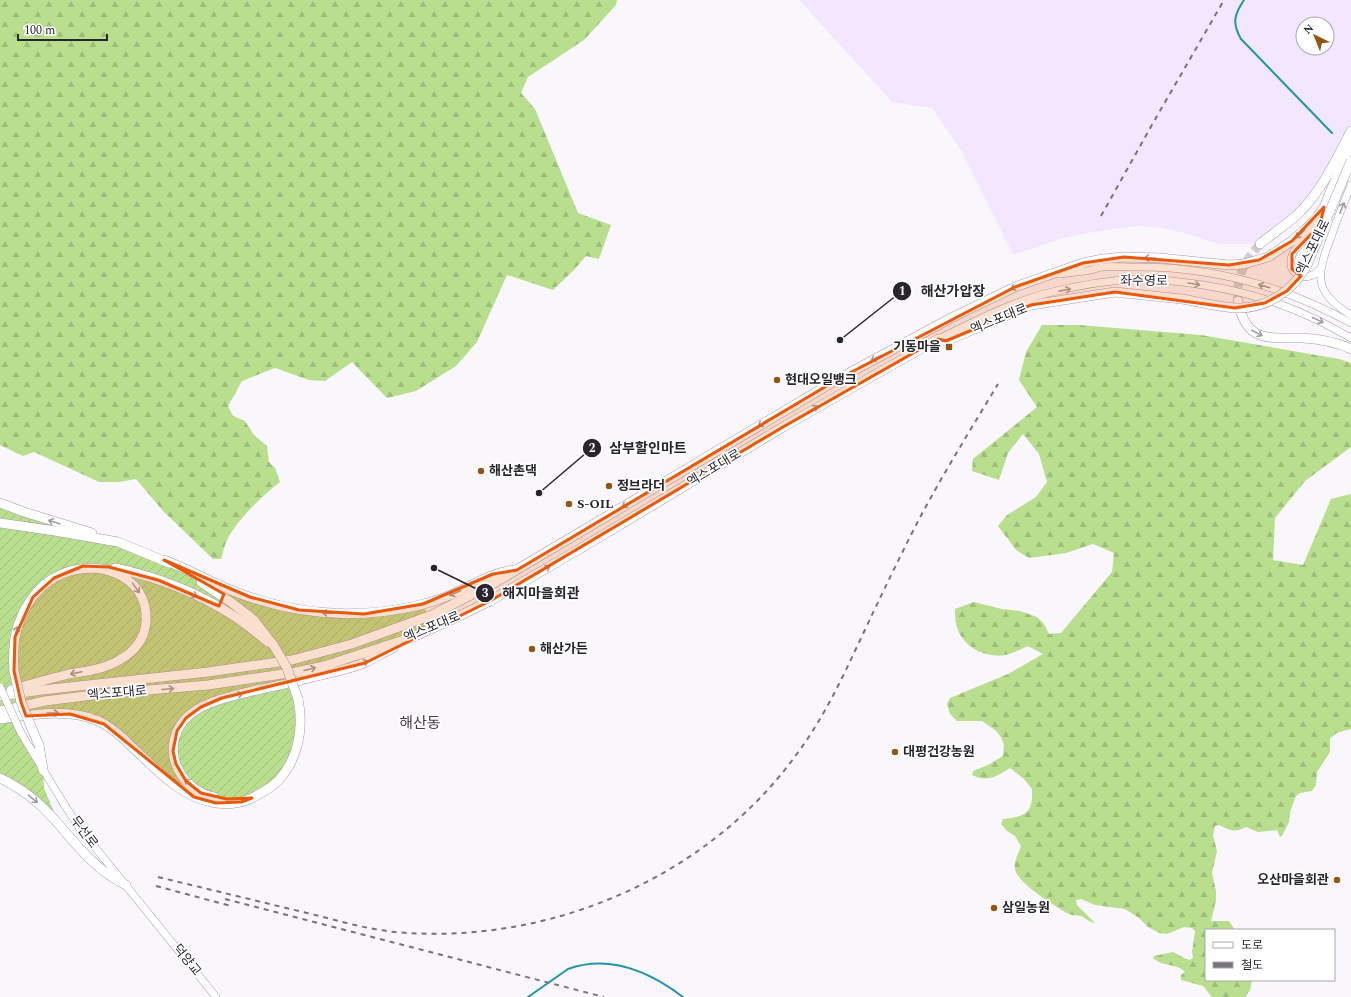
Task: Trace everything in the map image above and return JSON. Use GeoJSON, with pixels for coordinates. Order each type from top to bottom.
{"type":"FeatureCollection","features":[{"type":"Feature","properties":{"kind":"highway"},"geometry":{"type":"LineString","coordinates":[[1260,244],[1295,217],[1314,197],[1328,176],[1351,131]]}},
{"type":"Feature","properties":{"kind":"highway","name":"엑스포대로"},"geometry":{"type":"LineString","coordinates":[[0,695],[257,666],[292,660],[319,654],[432,615],[475,594],[517,570],[872,360],[951,318],[1015,287],[1083,263],[1124,257],[1160,258],[1228,265],[1244,264],[1268,257],[1292,242],[1308,227],[1324,207],[1351,140]]}},
{"type":"Feature","properties":{"kind":"highway","name":"엑스포대로"},"geometry":{"type":"LineString","coordinates":[[0,711],[45,701],[101,694],[208,685],[296,672],[324,666],[413,637],[490,601],[783,427],[938,339],[946,341],[1031,305],[1115,292],[1182,299],[1235,308],[1246,308],[1265,303],[1287,291],[1300,277],[1307,265],[1351,161]]}},
{"type":"Feature","properties":{"kind":"highway"},"geometry":{"type":"LineString","coordinates":[[1238,301],[1244,322],[1252,330],[1261,335],[1278,338],[1303,338],[1329,341],[1351,349]]}},
{"type":"Feature","properties":{"kind":"highway"},"geometry":{"type":"LineString","coordinates":[[0,502],[24,512],[118,542],[193,572],[232,591],[268,603],[311,612],[350,614],[378,613],[422,604],[454,593],[493,574],[503,571],[517,570]]}},
{"type":"Feature","properties":{"kind":"highway"},"geometry":{"type":"LineString","coordinates":[[0,523],[118,542]]}},
{"type":"Feature","properties":{"kind":"highway"},"geometry":{"type":"LineString","coordinates":[[0,719],[50,713],[70,714],[91,718],[113,730],[175,784],[201,800],[224,804],[238,803],[252,798],[276,784],[292,763],[300,738],[301,715],[298,699],[287,668],[259,625],[217,592],[164,560]]}},
{"type":"Feature","properties":{"kind":"highway"},"geometry":{"type":"LineString","coordinates":[[42,770],[39,745],[21,702],[14,671],[15,637],[24,610],[45,584],[54,578],[74,569],[86,566],[109,567],[158,580],[209,602],[234,617],[274,646]]}},
{"type":"Feature","properties":{"kind":"highway"},"geometry":{"type":"LineString","coordinates":[[0,695],[37,681],[112,664],[130,652],[141,639],[146,626],[146,610],[142,598],[132,583],[122,575],[107,570],[91,568],[74,569]]}},
{"type":"Feature","properties":{"kind":"highway"},"geometry":{"type":"LineString","coordinates":[[252,798],[208,796],[195,789],[183,778],[176,764],[173,750],[177,732],[186,718],[201,708],[222,698],[312,678],[365,663],[413,637]]}},
{"type":"Feature","properties":{"kind":"highway"},"geometry":{"type":"LineString","coordinates":[[0,778],[32,797],[92,861],[106,874],[126,885]]}},
{"type":"Feature","properties":{"kind":"street"},"geometry":{"type":"LineString","coordinates":[[1351,185],[1320,269],[1321,281],[1327,294],[1336,305],[1351,315]]}},
{"type":"Feature","properties":{"kind":"street"},"geometry":{"type":"LineString","coordinates":[[1320,269],[1312,276],[1303,277],[1298,275],[1292,269],[1291,259],[1295,250],[1320,225],[1323,218],[1324,207]]}},
{"type":"Feature","properties":{"kind":"street","name":"좌수영로"},"geometry":{"type":"LineString","coordinates":[[1053,274],[1085,271],[1102,267],[1159,266],[1198,270],[1248,281],[1284,292],[1351,323]]}},
{"type":"Feature","properties":{"kind":"street","name":"좌수영로"},"geometry":{"type":"LineString","coordinates":[[938,339],[995,312],[1043,294],[1096,284],[1140,279],[1182,282],[1247,293],[1289,307],[1351,338]]}},
{"type":"Feature","properties":{"kind":"street","name":"무선로"},"geometry":{"type":"LineString","coordinates":[[0,687],[21,733],[42,770],[82,830],[157,924]]}},
{"type":"Feature","properties":{"kind":"street","name":"덕양교"},"geometry":{"type":"LineString","coordinates":[[157,924],[216,997]]}},
{"type":"Feature","properties":{"kind":"highlighted area"},"geometry":{"type":"Polygon","coordinates":[[[1324,207],[1320,225],[1292,254],[1292,269],[1301,276],[1287,291],[1265,303],[1235,308],[1115,292],[1031,305],[946,341],[938,339],[783,427],[490,601],[365,663],[222,698],[201,707],[186,718],[177,731],[173,751],[176,764],[186,781],[201,793],[227,799],[252,798],[241,802],[216,803],[194,797],[104,724],[70,714],[26,716],[21,702],[14,671],[15,637],[33,597],[54,578],[83,566],[109,567],[158,580],[219,606],[224,594],[164,560],[250,597],[299,610],[364,614],[423,604],[493,574],[517,570],[840,378],[1015,287],[1083,263],[1124,257],[1229,265],[1259,260],[1292,241],[1324,207]]]}},
{"type":"Feature","properties":{"kind":"shaded area"},"geometry":{"type":"Polygon","coordinates":[[[799,0],[1351,0],[1351,123],[1338,156],[1322,186],[1263,242],[1253,244],[1219,244],[1185,233],[1160,228],[1137,226],[1063,238],[1013,255],[962,152],[932,108],[892,102],[799,0]]]}},
{"type":"Feature","properties":{"kind":"green space"},"geometry":{"type":"Polygon","coordinates":[[[0,0],[617,0],[616,5],[584,40],[528,77],[521,93],[535,109],[578,213],[611,225],[599,259],[586,256],[553,290],[507,275],[477,342],[456,366],[416,391],[387,398],[352,362],[325,381],[309,380],[275,368],[242,381],[228,406],[233,416],[245,421],[254,435],[267,446],[269,462],[275,468],[280,482],[258,501],[243,517],[227,540],[221,559],[213,559],[164,512],[136,479],[119,482],[99,482],[34,452],[23,456],[0,445],[0,0]]]}},
{"type":"Feature","properties":{"kind":"green space"},"geometry":{"type":"Polygon","coordinates":[[[1042,325],[1079,325],[1201,335],[1339,359],[1351,363],[1351,447],[1305,481],[1275,518],[1273,560],[1303,565],[1331,499],[1351,494],[1351,729],[1337,733],[1330,739],[1330,752],[1317,772],[1316,785],[1312,791],[1300,793],[1296,796],[1290,812],[1289,822],[1282,836],[1280,837],[1277,830],[1258,832],[1246,827],[1238,830],[1232,830],[1219,825],[1215,826],[1213,835],[1217,851],[1212,873],[1216,891],[1216,900],[1211,921],[1229,921],[1234,929],[1205,929],[1205,981],[1252,981],[1250,990],[1245,997],[1212,997],[1203,986],[1181,980],[1181,975],[1185,972],[1182,969],[1161,963],[1153,958],[1154,956],[1173,952],[1190,960],[1193,958],[1192,952],[1195,931],[1192,928],[1184,927],[1167,934],[1159,933],[1148,927],[1139,918],[1125,909],[1095,905],[1081,899],[1076,900],[1077,905],[1095,923],[1081,916],[1070,915],[1063,911],[1022,881],[1017,875],[1015,869],[1015,860],[1021,846],[1015,836],[1007,831],[1001,824],[1003,819],[1023,815],[1029,809],[1031,804],[1032,789],[1024,779],[1010,768],[992,778],[982,778],[972,775],[973,771],[988,765],[1003,756],[1004,745],[1001,737],[995,730],[982,721],[957,721],[950,714],[947,704],[950,698],[1008,674],[1043,654],[1028,646],[1014,653],[998,656],[984,653],[971,647],[961,636],[958,630],[956,625],[955,609],[974,602],[1002,609],[1020,611],[1037,617],[1044,624],[1049,634],[1061,633],[1112,572],[1114,553],[1093,544],[1066,553],[1029,558],[1016,550],[998,526],[1007,515],[1036,497],[1047,482],[1039,454],[1023,434],[1008,453],[999,480],[972,471],[973,459],[1037,407],[1019,380],[1026,352],[1042,325]]]}},
{"type":"Feature","properties":{"kind":"green space"},"geometry":{"type":"Polygon","coordinates":[[[0,503],[99,535],[216,584],[317,613],[423,604],[433,628],[365,663],[293,682],[300,727],[281,778],[238,803],[194,797],[122,738],[83,716],[14,718],[43,770],[44,788],[54,812],[53,814],[0,778],[0,503]]]}},
{"type":"Feature","properties":{"kind":"waterway"},"geometry":{"type":"LineString","coordinates":[[1244,0],[1235,19],[1236,28],[1241,39],[1332,133]]}},
{"type":"Feature","properties":{"kind":"waterway"},"geometry":{"type":"LineString","coordinates":[[528,997],[568,969],[584,965],[599,964],[629,968],[643,973],[657,980],[683,997]]}},
{"type":"Feature","properties":{"kind":"tunnel"},"geometry":{"type":"LineString","coordinates":[[1238,301],[1238,284],[1242,270],[1245,263],[1260,244]]}},
{"type":"Feature","properties":{"kind":"railway"},"geometry":{"type":"LineString","coordinates":[[1101,216],[1224,0]]}},
{"type":"Feature","properties":{"kind":"railway"},"geometry":{"type":"LineString","coordinates":[[158,877],[373,929],[395,932],[453,933],[510,927],[566,914],[621,894],[672,868],[719,835],[762,796],[807,740],[822,716],[848,666],[925,508],[998,384]]}},
{"type":"Feature","properties":{"kind":"railway"},"geometry":{"type":"LineString","coordinates":[[156,886],[231,906]]}},
{"type":"Feature","properties":{"kind":"railway"},"geometry":{"type":"LineString","coordinates":[[225,899],[604,997]]}},
{"type":"Feature","properties":{"kind":"place","name":"해산가압장"},"geometry":{"type":"Point","coordinates":[840,340]}},
{"type":"Feature","properties":{"kind":"place","name":"기동마을"},"geometry":{"type":"Point","coordinates":[949,347]}},
{"type":"Feature","properties":{"kind":"place","name":"현대오일뱅크"},"geometry":{"type":"Point","coordinates":[777,380]}},
{"type":"Feature","properties":{"kind":"place","name":"해산촌댁"},"geometry":{"type":"Point","coordinates":[481,471]}},
{"type":"Feature","properties":{"kind":"place","name":"정브라더"},"geometry":{"type":"Point","coordinates":[609,486]}},
{"type":"Feature","properties":{"kind":"place","name":"삼부할인마트"},"geometry":{"type":"Point","coordinates":[539,493]}},
{"type":"Feature","properties":{"kind":"place","name":"S-OIL"},"geometry":{"type":"Point","coordinates":[569,504]}},
{"type":"Feature","properties":{"kind":"place","name":"해지마을회관"},"geometry":{"type":"Point","coordinates":[434,568]}},
{"type":"Feature","properties":{"kind":"place","name":"해산가든"},"geometry":{"type":"Point","coordinates":[532,649]}},
{"type":"Feature","properties":{"kind":"place","name":"대평건강농원"},"geometry":{"type":"Point","coordinates":[895,752]}},
{"type":"Feature","properties":{"kind":"place","name":"오산마을회관"},"geometry":{"type":"Point","coordinates":[1337,880]}},
{"type":"Feature","properties":{"kind":"place","name":"삼일농원"},"geometry":{"type":"Point","coordinates":[994,908]}},
{"type":"Feature","properties":{"kind":"district","name":"해산동"},"geometry":{"type":"Point","coordinates":[420,723]}}]}
